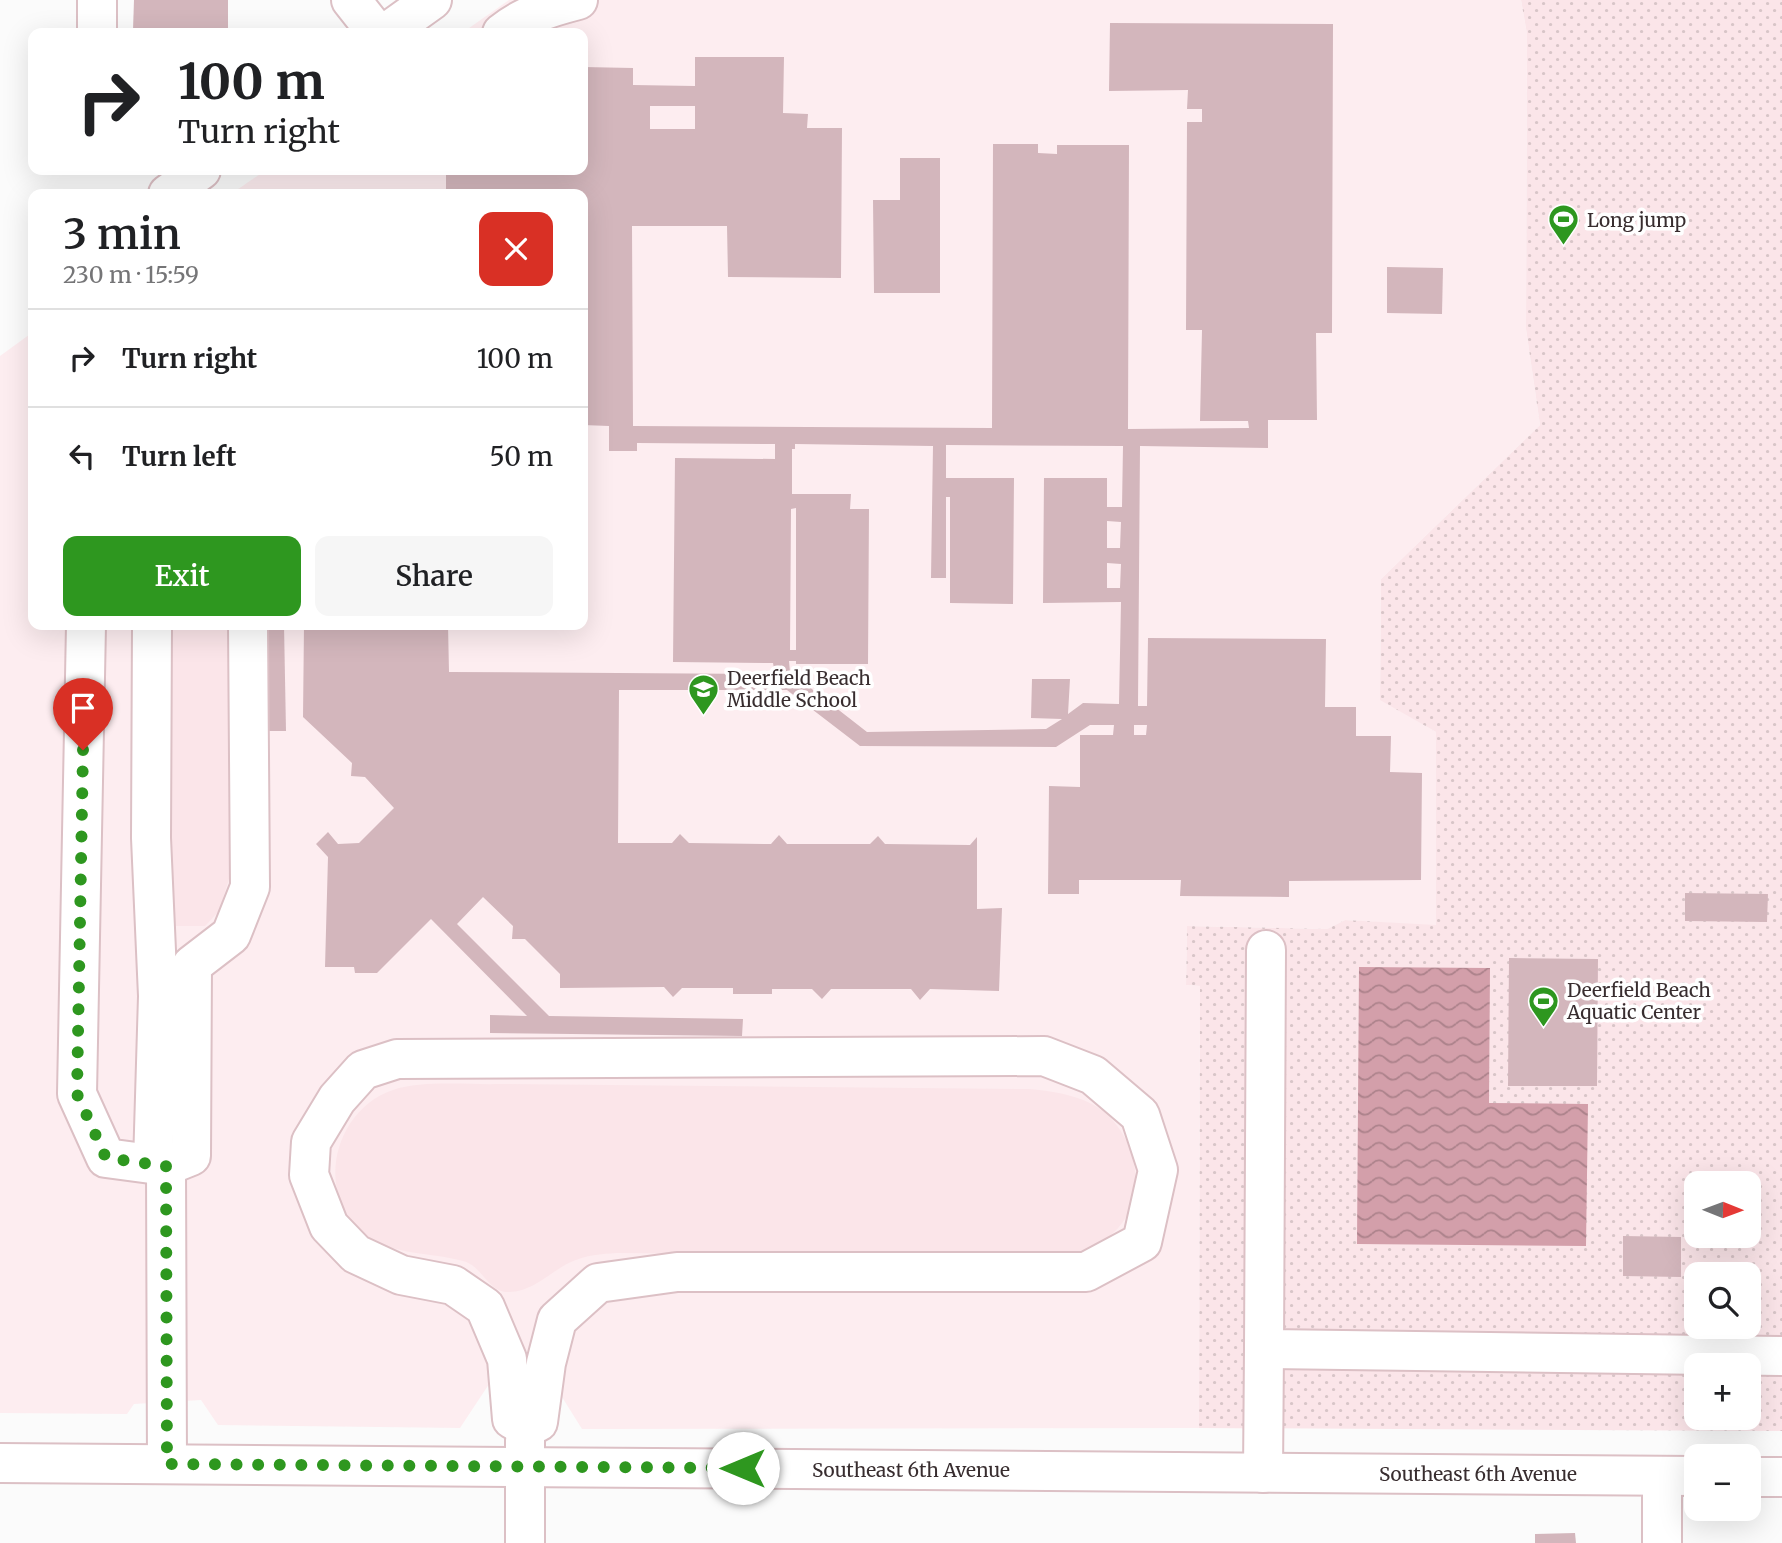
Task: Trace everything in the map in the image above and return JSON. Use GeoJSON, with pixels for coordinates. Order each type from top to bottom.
{"type":"FeatureCollection","features":[{"type":"Feature","properties":{"kind":"street"},"geometry":{"type":"LineString","coordinates":[[97,0],[97,28]]}},
{"type":"Feature","properties":{"kind":"street"},"geometry":{"type":"LineString","coordinates":[[351,0],[373,28]]}},
{"type":"Feature","properties":{"kind":"street"},"geometry":{"type":"LineString","coordinates":[[394,28],[432,0]]}},
{"type":"Feature","properties":{"kind":"street"},"geometry":{"type":"LineString","coordinates":[[508,28],[548,8],[578,0]]}},
{"type":"Feature","properties":{"kind":"street"},"geometry":{"type":"LineString","coordinates":[[86,630],[77,1094],[106,1158],[160,1165],[191,1156],[192,965],[231,935],[250,887],[248,630]]}},
{"type":"Feature","properties":{"kind":"street"},"geometry":{"type":"LineString","coordinates":[[152,630],[151,838],[158,996],[167,1464]]}},
{"type":"Feature","properties":{"kind":"street"},"geometry":{"type":"LineString","coordinates":[[1263,1472],[1266,950]]}},
{"type":"Feature","properties":{"kind":"street"},"geometry":{"type":"LineString","coordinates":[[1044,1056],[1093,1075],[1140,1115],[1158,1170],[1142,1242],[1086,1272],[677,1272],[598,1283],[557,1320],[546,1363],[538,1422],[526,1427],[512,1419],[507,1359],[485,1307],[453,1285],[401,1275],[356,1254],[329,1226],[309,1175],[311,1142],[337,1099],[363,1070],[397,1059],[1044,1056]]}},
{"type":"Feature","properties":{"kind":"street"},"geometry":{"type":"LineString","coordinates":[[1264,1349],[1782,1356]]}},
{"type":"Feature","properties":{"kind":"street"},"geometry":{"type":"LineString","coordinates":[[524,1543],[526,1427]]}},
{"type":"Feature","properties":{"kind":"street","name":"Southeast 6th Avenue"},"geometry":{"type":"LineString","coordinates":[[0,1463],[1679,1476]]}},
{"type":"Feature","properties":{"kind":"street"},"geometry":{"type":"LineString","coordinates":[[1662,1543],[1679,1476]]}},
{"type":"Feature","properties":{"kind":"street"},"geometry":{"type":"LineString","coordinates":[[1761,1477],[1782,1477]]}},
{"type":"Feature","properties":{"kind":"shaded area","name":"Deerfield Beach Middle School"},"geometry":{"type":"Polygon","coordinates":[[[509,0],[1521,0],[1527,34],[1526,329],[1540,425],[1381,579],[1380,699],[1436,732],[1436,926],[1345,920],[1327,929],[1187,926],[1186,985],[1200,986],[1199,1428],[582,1429],[547,1373],[497,1372],[460,1428],[218,1425],[201,1400],[134,1404],[127,1414],[0,1413],[0,356],[28,336],[28,630],[588,630],[588,189],[238,189],[259,175],[588,175],[588,28],[469,28],[509,0]]]}},
{"type":"Feature","properties":{"kind":"shaded area"},"geometry":{"type":"Polygon","coordinates":[[[1521,0],[1782,0],[1782,1431],[1199,1428],[1200,986],[1186,985],[1187,926],[1327,929],[1345,920],[1436,925],[1436,732],[1380,700],[1381,579],[1540,425],[1526,329],[1527,34],[1521,0]]]}},
{"type":"Feature","properties":{"kind":"shaded area"},"geometry":{"type":"Polygon","coordinates":[[[163,630],[228,630],[229,879],[219,911],[205,926],[175,926],[171,920],[163,630]]]}},
{"type":"Feature","properties":{"kind":"shaded area"},"geometry":{"type":"Polygon","coordinates":[[[418,1085],[1029,1089],[1053,1092],[1092,1104],[1107,1115],[1129,1146],[1136,1184],[1125,1219],[1112,1234],[1084,1250],[1053,1257],[617,1253],[577,1260],[526,1289],[509,1292],[490,1284],[476,1268],[463,1261],[388,1247],[366,1235],[349,1218],[339,1199],[335,1177],[337,1155],[344,1134],[356,1116],[372,1100],[393,1090],[418,1085]]]}},
{"type":"Feature","properties":{"kind":"water"},"geometry":{"type":"Polygon","coordinates":[[[1359,967],[1490,968],[1489,1103],[1588,1104],[1586,1246],[1357,1244],[1359,967]]]}},
{"type":"Feature","properties":{"kind":"building"},"geometry":{"type":"Polygon","coordinates":[[[134,0],[228,0],[228,28],[133,28],[134,0]]]}},
{"type":"Feature","properties":{"kind":"building"},"geometry":{"type":"Polygon","coordinates":[[[1110,23],[1333,24],[1332,333],[1316,333],[1317,420],[1268,420],[1268,448],[1140,446],[1138,706],[1147,706],[1148,638],[1326,639],[1325,707],[1356,707],[1356,736],[1391,736],[1390,772],[1422,773],[1421,880],[1289,881],[1289,897],[1180,896],[1181,880],[1079,880],[1079,894],[1048,894],[1049,786],[1080,787],[1080,735],[1113,735],[1114,725],[1090,725],[1056,747],[860,746],[787,690],[619,690],[618,843],[672,843],[680,834],[689,843],[771,844],[779,835],[787,844],[870,844],[878,836],[885,844],[970,845],[977,837],[977,909],[1002,908],[999,991],[930,989],[920,1000],[911,989],[831,989],[822,999],[812,989],[772,989],[772,994],[733,994],[733,988],[682,988],[673,997],[664,987],[560,988],[560,974],[525,939],[512,939],[513,926],[483,897],[457,924],[549,1016],[743,1019],[742,1036],[490,1033],[490,1015],[527,1016],[431,919],[377,973],[355,973],[354,967],[325,967],[328,857],[316,844],[328,832],[338,844],[359,843],[394,808],[365,777],[351,776],[352,763],[303,717],[304,630],[448,630],[449,672],[775,674],[773,663],[673,662],[675,458],[775,459],[775,444],[637,443],[637,451],[609,451],[609,426],[588,425],[588,189],[446,189],[446,175],[588,175],[588,67],[633,68],[633,85],[695,86],[695,57],[784,57],[783,113],[808,114],[807,128],[842,128],[841,278],[728,277],[727,226],[632,226],[633,426],[992,428],[993,144],[1038,144],[1038,153],[1057,154],[1057,145],[1129,145],[1128,429],[1249,428],[1248,421],[1200,421],[1202,330],[1186,330],[1187,122],[1202,122],[1202,109],[1187,109],[1188,90],[1109,91],[1110,23]],[[650,106],[650,129],[695,129],[695,106],[650,106]],[[795,444],[795,449],[792,449],[792,494],[851,494],[850,509],[869,509],[868,664],[796,664],[796,661],[789,661],[790,672],[867,732],[1046,729],[1062,719],[1031,718],[1032,679],[1070,679],[1068,714],[1083,703],[1119,704],[1121,602],[1043,603],[1044,478],[1107,478],[1107,507],[1122,507],[1123,446],[946,445],[946,478],[1014,478],[1013,604],[950,603],[950,497],[946,497],[946,578],[931,578],[933,446],[795,444]],[[796,508],[791,509],[790,650],[796,650],[796,508]],[[1107,521],[1107,548],[1120,548],[1121,522],[1107,521]],[[1107,563],[1107,588],[1120,588],[1121,564],[1107,563]],[[1134,725],[1134,735],[1146,735],[1147,725],[1134,725]]]}},
{"type":"Feature","properties":{"kind":"building"},"geometry":{"type":"Polygon","coordinates":[[[900,158],[940,158],[940,293],[874,293],[873,200],[900,200],[900,158]]]}},
{"type":"Feature","properties":{"kind":"building"},"geometry":{"type":"Polygon","coordinates":[[[1387,267],[1443,268],[1442,314],[1387,313],[1387,267]]]}},
{"type":"Feature","properties":{"kind":"building"},"geometry":{"type":"Polygon","coordinates":[[[264,630],[284,630],[286,731],[265,731],[264,630]]]}},
{"type":"Feature","properties":{"kind":"building"},"geometry":{"type":"Polygon","coordinates":[[[1685,893],[1768,894],[1767,922],[1685,921],[1685,893]]]}},
{"type":"Feature","properties":{"kind":"building"},"geometry":{"type":"Polygon","coordinates":[[[1509,958],[1598,959],[1597,1086],[1508,1086],[1509,958]]]}},
{"type":"Feature","properties":{"kind":"building"},"geometry":{"type":"Polygon","coordinates":[[[1623,1236],[1681,1237],[1681,1277],[1623,1276],[1623,1236]]]}},
{"type":"Feature","properties":{"kind":"building"},"geometry":{"type":"Polygon","coordinates":[[[1575,1533],[1576,1543],[1535,1543],[1535,1534],[1575,1533]]]}},
{"type":"Feature","properties":{"kind":"place","name":"Long jump"},"geometry":{"type":"Point","coordinates":[1564,247]}},
{"type":"Feature","properties":{"kind":"place","name":"Deerfield Beach Middle School"},"geometry":{"type":"Point","coordinates":[704,716]}},
{"type":"Feature","properties":{"kind":"place","name":"Deerfield Beach Aquatic Center"},"geometry":{"type":"Point","coordinates":[1544,1028]}},
{"type":"Feature","properties":{"kind":"route"},"geometry":{"type":"LineString","coordinates":[[83,750],[77,1094],[106,1158],[166,1166],[167,1464],[743,1468]]}}]}
